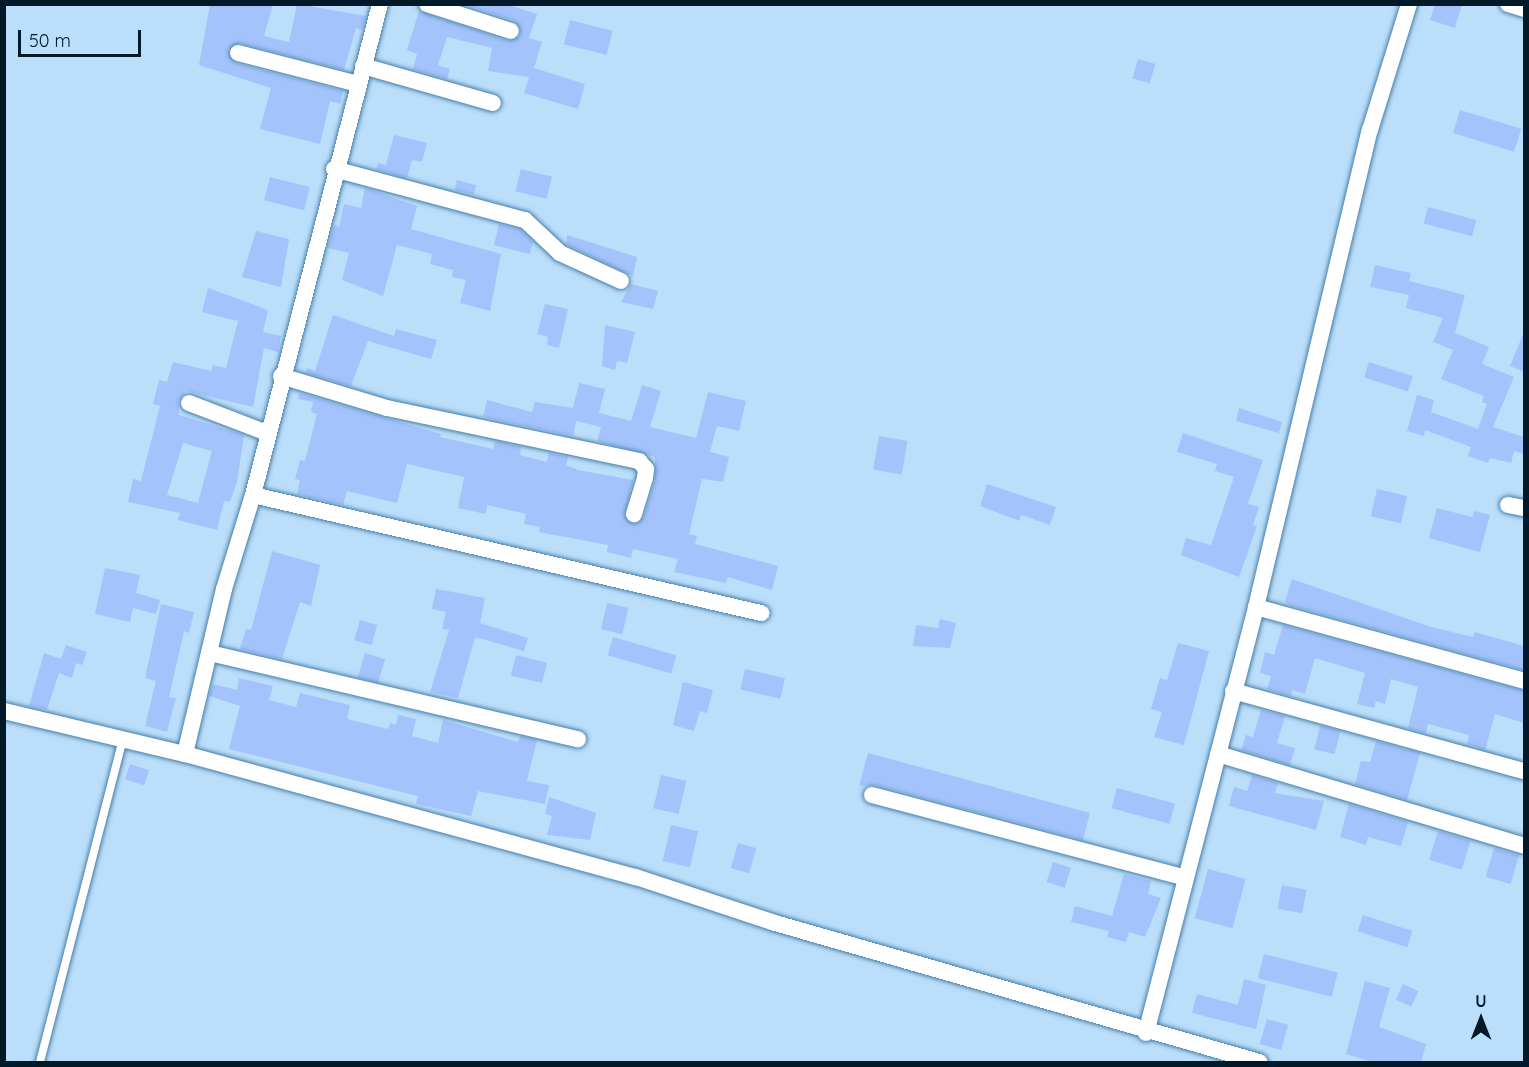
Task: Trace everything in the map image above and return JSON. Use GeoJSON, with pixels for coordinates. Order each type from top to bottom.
{"type":"FeatureCollection","features":[{"type":"Feature","properties":{"kind":"street"},"geometry":{"type":"LineString","coordinates":[[185,754],[253,495],[334,169],[380,4]]}},
{"type":"Feature","properties":{"kind":"street"},"geometry":{"type":"LineString","coordinates":[[426,4],[511,31]]}},
{"type":"Feature","properties":{"kind":"street"},"geometry":{"type":"LineString","coordinates":[[1146,1033],[1183,877],[1256,607],[1370,130],[1409,4]]}},
{"type":"Feature","properties":{"kind":"street"},"geometry":{"type":"LineString","coordinates":[[1508,4],[1524,9]]}},
{"type":"Feature","properties":{"kind":"street"},"geometry":{"type":"LineString","coordinates":[[238,54],[358,84]]}},
{"type":"Feature","properties":{"kind":"street"},"geometry":{"type":"LineString","coordinates":[[363,66],[493,103]]}},
{"type":"Feature","properties":{"kind":"street"},"geometry":{"type":"LineString","coordinates":[[334,169],[525,220],[560,253],[621,281]]}},
{"type":"Feature","properties":{"kind":"street"},"geometry":{"type":"LineString","coordinates":[[281,376],[387,408],[639,461],[646,469],[634,514]]}},
{"type":"Feature","properties":{"kind":"street"},"geometry":{"type":"LineString","coordinates":[[189,403],[267,433]]}},
{"type":"Feature","properties":{"kind":"street"},"geometry":{"type":"LineString","coordinates":[[253,495],[761,613]]}},
{"type":"Feature","properties":{"kind":"street"},"geometry":{"type":"LineString","coordinates":[[1256,607],[1524,681]]}},
{"type":"Feature","properties":{"kind":"street"},"geometry":{"type":"LineString","coordinates":[[210,653],[578,739]]}},
{"type":"Feature","properties":{"kind":"street"},"geometry":{"type":"LineString","coordinates":[[1233,691],[1524,771]]}},
{"type":"Feature","properties":{"kind":"street"},"geometry":{"type":"LineString","coordinates":[[4,711],[122,742],[185,754],[636,877],[1146,1033],[1259,1062]]}},
{"type":"Feature","properties":{"kind":"street"},"geometry":{"type":"LineString","coordinates":[[1218,754],[1524,846]]}},
{"type":"Feature","properties":{"kind":"street"},"geometry":{"type":"LineString","coordinates":[[872,795],[1183,877]]}},
{"type":"Feature","properties":{"kind":"lane"},"geometry":{"type":"LineString","coordinates":[[40,1062],[122,742]]}},
{"type":"Feature","properties":{"kind":"building"},"geometry":{"type":"Polygon","coordinates":[[[210,4],[273,4],[264,36],[289,42],[297,4],[366,16],[362,30],[356,28],[344,70],[241,43],[228,50],[235,63],[343,91],[340,104],[330,101],[320,144],[260,129],[271,88],[199,65],[210,4]]]}},
{"type":"Feature","properties":{"kind":"building"},"geometry":{"type":"Polygon","coordinates":[[[463,4],[506,4],[537,14],[529,38],[542,42],[534,68],[585,84],[578,109],[524,93],[529,77],[488,71],[492,48],[447,37],[438,65],[450,69],[447,79],[413,69],[417,54],[407,50],[419,11],[508,41],[521,35],[515,21],[463,4]]]}},
{"type":"Feature","properties":{"kind":"building"},"geometry":{"type":"Polygon","coordinates":[[[1435,4],[1462,4],[1455,28],[1430,20],[1435,4]]]}},
{"type":"Feature","properties":{"kind":"building"},"geometry":{"type":"Polygon","coordinates":[[[570,20],[613,31],[607,55],[564,44],[570,20]]]}},
{"type":"Feature","properties":{"kind":"building"},"geometry":{"type":"Polygon","coordinates":[[[1138,59],[1155,64],[1150,83],[1132,78],[1138,59]]]}},
{"type":"Feature","properties":{"kind":"building"},"geometry":{"type":"Polygon","coordinates":[[[1460,110],[1521,129],[1514,152],[1453,133],[1460,110]]]}},
{"type":"Feature","properties":{"kind":"building"},"geometry":{"type":"Polygon","coordinates":[[[394,135],[427,143],[422,162],[412,160],[407,178],[376,169],[378,163],[386,165],[394,135]]]}},
{"type":"Feature","properties":{"kind":"building"},"geometry":{"type":"Polygon","coordinates":[[[521,169],[552,177],[546,199],[515,191],[521,169]]]}},
{"type":"Feature","properties":{"kind":"building"},"geometry":{"type":"Polygon","coordinates":[[[270,177],[310,187],[304,210],[264,200],[270,177]]]}},
{"type":"Feature","properties":{"kind":"building"},"geometry":{"type":"Polygon","coordinates":[[[457,180],[476,185],[474,195],[454,190],[457,180]]]}},
{"type":"Feature","properties":{"kind":"building"},"geometry":{"type":"Polygon","coordinates":[[[365,188],[417,206],[411,229],[501,254],[490,311],[460,303],[466,280],[452,277],[453,270],[430,264],[432,254],[397,245],[383,296],[342,280],[349,253],[328,248],[334,225],[339,227],[344,204],[361,208],[365,188]]]}},
{"type":"Feature","properties":{"kind":"building"},"geometry":{"type":"Polygon","coordinates":[[[1428,207],[1476,220],[1472,236],[1424,223],[1428,207]]]}},
{"type":"Feature","properties":{"kind":"building"},"geometry":{"type":"Polygon","coordinates":[[[499,224],[520,229],[533,242],[530,254],[494,245],[499,224]]]}},
{"type":"Feature","properties":{"kind":"building"},"geometry":{"type":"Polygon","coordinates":[[[256,231],[289,239],[281,287],[242,277],[256,231]]]}},
{"type":"Feature","properties":{"kind":"building"},"geometry":{"type":"Polygon","coordinates":[[[567,235],[637,257],[633,276],[566,244],[567,235]]]}},
{"type":"Feature","properties":{"kind":"building"},"geometry":{"type":"Polygon","coordinates":[[[1375,265],[1411,273],[1409,281],[1465,295],[1455,333],[1489,347],[1482,364],[1514,377],[1493,427],[1524,437],[1524,454],[1514,451],[1511,463],[1490,458],[1488,463],[1468,456],[1471,447],[1425,430],[1424,436],[1407,431],[1417,395],[1434,400],[1431,412],[1478,429],[1487,404],[1482,402],[1484,396],[1441,379],[1453,350],[1433,342],[1443,318],[1406,308],[1409,295],[1370,287],[1375,265]]]}},
{"type":"Feature","properties":{"kind":"building"},"geometry":{"type":"Polygon","coordinates":[[[631,284],[658,291],[653,309],[621,302],[631,284]]]}},
{"type":"Feature","properties":{"kind":"building"},"geometry":{"type":"Polygon","coordinates":[[[208,288],[268,310],[263,332],[281,336],[278,352],[264,348],[253,407],[186,391],[179,400],[179,415],[244,435],[237,482],[230,502],[224,501],[217,530],[178,520],[180,513],[128,502],[133,479],[141,481],[160,406],[153,404],[159,380],[167,382],[173,362],[211,371],[213,365],[226,368],[238,321],[202,312],[208,288]],[[183,443],[167,495],[198,503],[212,451],[183,443]]]}},
{"type":"Feature","properties":{"kind":"building"},"geometry":{"type":"Polygon","coordinates":[[[545,304],[568,309],[559,348],[547,345],[548,337],[537,334],[545,304]]]}},
{"type":"Feature","properties":{"kind":"building"},"geometry":{"type":"Polygon","coordinates":[[[333,315],[394,336],[396,329],[437,340],[431,359],[368,341],[351,386],[306,373],[307,368],[315,371],[333,315]]]}},
{"type":"Feature","properties":{"kind":"building"},"geometry":{"type":"Polygon","coordinates":[[[605,325],[635,332],[627,363],[617,361],[615,370],[602,366],[605,325]]]}},
{"type":"Feature","properties":{"kind":"building"},"geometry":{"type":"Polygon","coordinates":[[[1524,332],[1524,372],[1510,366],[1524,332]]]}},
{"type":"Feature","properties":{"kind":"building"},"geometry":{"type":"Polygon","coordinates":[[[1369,362],[1413,376],[1408,391],[1364,377],[1369,362]]]}},
{"type":"Feature","properties":{"kind":"building"},"geometry":{"type":"Polygon","coordinates":[[[579,383],[605,389],[599,413],[631,421],[642,385],[661,391],[650,427],[696,438],[708,392],[746,401],[739,431],[717,426],[710,452],[729,457],[723,482],[702,479],[689,534],[697,536],[695,544],[778,566],[772,590],[728,577],[726,583],[674,572],[678,559],[633,549],[631,558],[607,552],[608,545],[539,532],[540,527],[524,524],[526,514],[487,505],[486,514],[458,508],[464,477],[407,464],[397,503],[347,491],[343,505],[297,494],[300,480],[295,479],[300,460],[305,461],[317,414],[311,412],[313,402],[298,399],[300,393],[441,434],[440,437],[493,449],[495,441],[521,447],[520,455],[547,462],[549,453],[568,457],[566,465],[578,470],[633,480],[624,516],[637,524],[644,517],[655,481],[655,457],[597,441],[601,427],[576,421],[573,436],[483,417],[487,400],[532,412],[535,402],[573,408],[579,383]]]}},
{"type":"Feature","properties":{"kind":"building"},"geometry":{"type":"Polygon","coordinates":[[[1239,408],[1282,422],[1279,433],[1236,421],[1239,408]]]}},
{"type":"Feature","properties":{"kind":"building"},"geometry":{"type":"Polygon","coordinates":[[[1183,433],[1263,460],[1248,504],[1259,507],[1253,525],[1257,526],[1239,577],[1181,555],[1186,538],[1211,545],[1234,477],[1215,471],[1217,464],[1177,452],[1183,433]]]}},
{"type":"Feature","properties":{"kind":"building"},"geometry":{"type":"Polygon","coordinates":[[[879,436],[908,441],[902,475],[873,469],[879,436]]]}},
{"type":"Feature","properties":{"kind":"building"},"geometry":{"type":"Polygon","coordinates":[[[987,484],[1056,507],[1050,525],[1021,515],[1019,521],[980,506],[987,484]]]}},
{"type":"Feature","properties":{"kind":"building"},"geometry":{"type":"Polygon","coordinates":[[[1377,489],[1407,496],[1401,523],[1371,516],[1377,489]]]}},
{"type":"Feature","properties":{"kind":"building"},"geometry":{"type":"Polygon","coordinates":[[[1437,508],[1472,517],[1474,511],[1490,515],[1480,552],[1429,538],[1437,508]]]}},
{"type":"Feature","properties":{"kind":"building"},"geometry":{"type":"Polygon","coordinates":[[[272,551],[320,565],[311,606],[300,602],[282,659],[240,649],[246,629],[251,630],[272,551]]]}},
{"type":"Feature","properties":{"kind":"building"},"geometry":{"type":"Polygon","coordinates":[[[105,568],[140,575],[136,593],[160,600],[156,614],[133,608],[130,622],[95,614],[105,568]]]}},
{"type":"Feature","properties":{"kind":"building"},"geometry":{"type":"Polygon","coordinates":[[[1292,579],[1431,627],[1473,637],[1475,632],[1524,646],[1524,670],[1289,605],[1285,601],[1292,579]]]}},
{"type":"Feature","properties":{"kind":"building"},"geometry":{"type":"Polygon","coordinates":[[[436,589],[485,598],[480,623],[528,638],[524,651],[475,637],[458,698],[430,692],[449,630],[442,629],[446,612],[432,609],[436,589]]]}},
{"type":"Feature","properties":{"kind":"building"},"geometry":{"type":"Polygon","coordinates":[[[607,603],[628,608],[622,634],[601,629],[607,603]]]}},
{"type":"Feature","properties":{"kind":"building"},"geometry":{"type":"Polygon","coordinates":[[[161,604],[194,612],[189,633],[184,631],[169,697],[176,698],[167,732],[145,726],[156,681],[145,678],[161,604]]]}},
{"type":"Feature","properties":{"kind":"building"},"geometry":{"type":"Polygon","coordinates":[[[940,619],[956,623],[950,648],[913,646],[916,625],[938,628],[940,619]]]}},
{"type":"Feature","properties":{"kind":"building"},"geometry":{"type":"Polygon","coordinates":[[[360,620],[377,625],[372,645],[354,640],[360,620]]]}},
{"type":"Feature","properties":{"kind":"building"},"geometry":{"type":"Polygon","coordinates":[[[1283,625],[1524,691],[1524,723],[1495,714],[1485,750],[1467,744],[1469,735],[1428,724],[1426,733],[1408,728],[1418,687],[1391,679],[1385,704],[1376,701],[1374,708],[1357,704],[1365,673],[1315,658],[1305,694],[1292,690],[1291,696],[1267,689],[1271,676],[1260,673],[1265,652],[1274,655],[1283,625]]]}},
{"type":"Feature","properties":{"kind":"building"},"geometry":{"type":"Polygon","coordinates":[[[613,637],[676,655],[671,673],[608,655],[613,637]]]}},
{"type":"Feature","properties":{"kind":"building"},"geometry":{"type":"Polygon","coordinates":[[[1178,643],[1209,651],[1184,745],[1154,737],[1162,712],[1151,709],[1160,678],[1167,680],[1178,643]]]}},
{"type":"Feature","properties":{"kind":"building"},"geometry":{"type":"Polygon","coordinates":[[[66,645],[87,652],[82,665],[76,663],[72,678],[59,673],[47,710],[29,706],[44,653],[61,659],[66,645]]]}},
{"type":"Feature","properties":{"kind":"building"},"geometry":{"type":"Polygon","coordinates":[[[365,653],[385,659],[378,683],[358,677],[365,653]]]}},
{"type":"Feature","properties":{"kind":"building"},"geometry":{"type":"Polygon","coordinates":[[[516,655],[547,663],[542,683],[511,675],[516,655]]]}},
{"type":"Feature","properties":{"kind":"building"},"geometry":{"type":"Polygon","coordinates":[[[745,669],[785,678],[780,699],[740,689],[745,669]]]}},
{"type":"Feature","properties":{"kind":"building"},"geometry":{"type":"Polygon","coordinates":[[[239,678],[273,686],[269,700],[296,707],[300,693],[350,705],[347,719],[388,729],[390,723],[396,725],[398,715],[416,719],[412,736],[438,743],[443,720],[518,742],[520,736],[537,740],[527,781],[549,785],[545,804],[478,791],[471,816],[416,804],[418,796],[229,749],[240,706],[209,696],[213,684],[237,690],[239,678]]]}},
{"type":"Feature","properties":{"kind":"building"},"geometry":{"type":"Polygon","coordinates":[[[683,682],[713,690],[707,713],[700,711],[694,731],[673,725],[683,682]]]}},
{"type":"Feature","properties":{"kind":"building"},"geometry":{"type":"Polygon","coordinates":[[[1261,710],[1285,716],[1277,743],[1295,748],[1290,765],[1241,750],[1246,735],[1253,737],[1261,710]]]}},
{"type":"Feature","properties":{"kind":"building"},"geometry":{"type":"Polygon","coordinates":[[[1320,726],[1340,731],[1335,754],[1314,749],[1320,726]]]}},
{"type":"Feature","properties":{"kind":"building"},"geometry":{"type":"Polygon","coordinates":[[[1376,741],[1420,753],[1407,800],[1355,784],[1361,761],[1370,762],[1376,741]]]}},
{"type":"Feature","properties":{"kind":"building"},"geometry":{"type":"Polygon","coordinates":[[[868,753],[1090,813],[1083,840],[875,785],[859,786],[868,753]]]}},
{"type":"Feature","properties":{"kind":"building"},"geometry":{"type":"Polygon","coordinates":[[[130,764],[149,770],[144,785],[125,779],[130,764]]]}},
{"type":"Feature","properties":{"kind":"building"},"geometry":{"type":"Polygon","coordinates":[[[661,775],[686,781],[679,814],[653,808],[661,775]]]}},
{"type":"Feature","properties":{"kind":"building"},"geometry":{"type":"Polygon","coordinates":[[[1252,775],[1278,783],[1275,793],[1324,801],[1316,830],[1229,806],[1234,787],[1247,791],[1252,775]]]}},
{"type":"Feature","properties":{"kind":"building"},"geometry":{"type":"Polygon","coordinates":[[[1117,788],[1175,804],[1170,824],[1112,808],[1117,788]]]}},
{"type":"Feature","properties":{"kind":"building"},"geometry":{"type":"Polygon","coordinates":[[[549,797],[596,813],[590,840],[547,835],[552,816],[545,814],[549,797]]]}},
{"type":"Feature","properties":{"kind":"building"},"geometry":{"type":"Polygon","coordinates":[[[1349,804],[1408,822],[1401,846],[1368,837],[1366,845],[1340,837],[1349,804]]]}},
{"type":"Feature","properties":{"kind":"building"},"geometry":{"type":"Polygon","coordinates":[[[671,825],[698,831],[690,867],[663,861],[671,825]]]}},
{"type":"Feature","properties":{"kind":"building"},"geometry":{"type":"Polygon","coordinates":[[[1438,831],[1471,841],[1462,870],[1429,860],[1438,831]]]}},
{"type":"Feature","properties":{"kind":"building"},"geometry":{"type":"Polygon","coordinates":[[[738,843],[756,848],[749,873],[731,868],[738,843]]]}},
{"type":"Feature","properties":{"kind":"building"},"geometry":{"type":"Polygon","coordinates":[[[1494,848],[1519,855],[1511,884],[1486,877],[1494,848]]]}},
{"type":"Feature","properties":{"kind":"building"},"geometry":{"type":"Polygon","coordinates":[[[1053,862],[1071,868],[1065,888],[1047,882],[1053,862]]]}},
{"type":"Feature","properties":{"kind":"building"},"geometry":{"type":"Polygon","coordinates":[[[1208,869],[1246,879],[1232,928],[1195,918],[1208,869]]]}},
{"type":"Feature","properties":{"kind":"building"},"geometry":{"type":"Polygon","coordinates":[[[1124,874],[1151,881],[1148,894],[1161,898],[1145,937],[1129,932],[1126,942],[1107,937],[1109,931],[1071,922],[1075,906],[1112,916],[1124,874]]]}},
{"type":"Feature","properties":{"kind":"building"},"geometry":{"type":"Polygon","coordinates":[[[1282,885],[1307,890],[1302,913],[1277,909],[1282,885]]]}},
{"type":"Feature","properties":{"kind":"building"},"geometry":{"type":"Polygon","coordinates":[[[1363,915],[1412,931],[1407,947],[1358,931],[1363,915]]]}},
{"type":"Feature","properties":{"kind":"building"},"geometry":{"type":"Polygon","coordinates":[[[1264,954],[1338,972],[1332,997],[1258,978],[1264,954]]]}},
{"type":"Feature","properties":{"kind":"building"},"geometry":{"type":"Polygon","coordinates":[[[1244,979],[1266,985],[1256,1029],[1192,1013],[1197,994],[1238,1005],[1244,979]]]}},
{"type":"Feature","properties":{"kind":"building"},"geometry":{"type":"Polygon","coordinates":[[[1365,981],[1390,988],[1379,1027],[1426,1044],[1421,1062],[1372,1062],[1346,1054],[1365,981]]]}},
{"type":"Feature","properties":{"kind":"building"},"geometry":{"type":"Polygon","coordinates":[[[1403,984],[1418,991],[1411,1007],[1396,999],[1403,984]]]}},
{"type":"Feature","properties":{"kind":"building"},"geometry":{"type":"Polygon","coordinates":[[[1267,1019],[1288,1025],[1281,1050],[1260,1044],[1267,1019]]]}}]}
